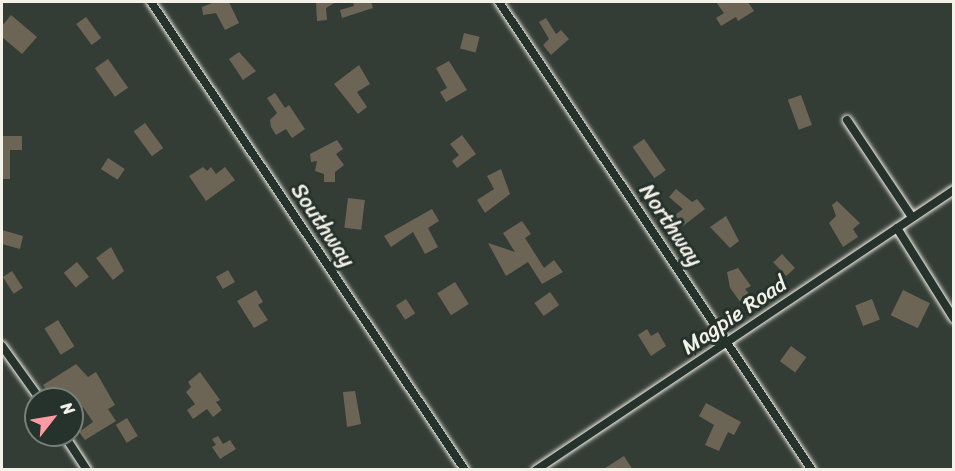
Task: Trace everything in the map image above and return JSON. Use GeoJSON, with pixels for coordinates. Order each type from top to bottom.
{"type":"FeatureCollection","features":[{"type":"Feature","properties":{"kind":"street","name":"Southway"},"geometry":{"type":"LineString","coordinates":[[151,2],[465,470]]}},
{"type":"Feature","properties":{"kind":"street","name":"Northway"},"geometry":{"type":"LineString","coordinates":[[499,2],[812,470]]}},
{"type":"Feature","properties":{"kind":"street"},"geometry":{"type":"LineString","coordinates":[[848,120],[912,217]]}},
{"type":"Feature","properties":{"kind":"street","name":"Magpie Road"},"geometry":{"type":"LineString","coordinates":[[536,470],[954,190]]}},
{"type":"Feature","properties":{"kind":"street"},"geometry":{"type":"LineString","coordinates":[[897,228],[954,319]]}},
{"type":"Feature","properties":{"kind":"street"},"geometry":{"type":"LineString","coordinates":[[2,346],[31,387]]}},
{"type":"Feature","properties":{"kind":"street"},"geometry":{"type":"LineString","coordinates":[[72,447],[87,470]]}},
{"type":"Feature","properties":{"kind":"building"},"geometry":{"type":"Polygon","coordinates":[[[215,2],[229,2],[239,23],[225,30],[216,13],[203,15],[202,7],[215,2]]]}},
{"type":"Feature","properties":{"kind":"building"},"geometry":{"type":"Polygon","coordinates":[[[316,2],[336,2],[326,8],[327,20],[317,21],[316,2]]]}},
{"type":"Feature","properties":{"kind":"building"},"geometry":{"type":"Polygon","coordinates":[[[353,2],[371,2],[373,8],[342,18],[340,10],[354,6],[353,2]]]}},
{"type":"Feature","properties":{"kind":"building"},"geometry":{"type":"Polygon","coordinates":[[[716,2],[748,2],[754,11],[738,21],[736,17],[721,26],[716,18],[724,13],[716,2]]]}},
{"type":"Feature","properties":{"kind":"building"},"geometry":{"type":"Polygon","coordinates":[[[11,15],[37,37],[22,54],[2,37],[2,26],[11,15]]]}},
{"type":"Feature","properties":{"kind":"building"},"geometry":{"type":"Polygon","coordinates":[[[86,17],[101,38],[92,45],[76,24],[86,17]]]}},
{"type":"Feature","properties":{"kind":"building"},"geometry":{"type":"Polygon","coordinates":[[[546,18],[556,34],[561,30],[569,39],[551,55],[543,45],[549,39],[539,22],[546,18]]]}},
{"type":"Feature","properties":{"kind":"building"},"geometry":{"type":"Polygon","coordinates":[[[464,33],[480,37],[476,52],[460,49],[464,33]]]}},
{"type":"Feature","properties":{"kind":"building"},"geometry":{"type":"Polygon","coordinates":[[[239,52],[256,71],[243,80],[229,59],[239,52]]]}},
{"type":"Feature","properties":{"kind":"building"},"geometry":{"type":"Polygon","coordinates":[[[108,59],[128,88],[115,97],[95,68],[108,59]]]}},
{"type":"Feature","properties":{"kind":"building"},"geometry":{"type":"Polygon","coordinates":[[[449,61],[467,90],[446,102],[440,92],[447,88],[436,68],[449,61]]]}},
{"type":"Feature","properties":{"kind":"building"},"geometry":{"type":"Polygon","coordinates":[[[359,65],[370,84],[357,92],[367,107],[358,114],[334,84],[359,65]]]}},
{"type":"Feature","properties":{"kind":"building"},"geometry":{"type":"Polygon","coordinates":[[[275,93],[285,108],[289,105],[305,129],[292,138],[286,129],[276,135],[271,127],[270,120],[277,113],[267,98],[275,93]]]}},
{"type":"Feature","properties":{"kind":"building"},"geometry":{"type":"Polygon","coordinates":[[[801,95],[812,125],[799,130],[788,100],[801,95]]]}},
{"type":"Feature","properties":{"kind":"building"},"geometry":{"type":"Polygon","coordinates":[[[145,123],[163,148],[152,156],[134,131],[145,123]]]}},
{"type":"Feature","properties":{"kind":"building"},"geometry":{"type":"Polygon","coordinates":[[[462,135],[476,154],[457,168],[452,161],[459,155],[450,144],[462,135]]]}},
{"type":"Feature","properties":{"kind":"building"},"geometry":{"type":"Polygon","coordinates":[[[2,136],[22,136],[22,150],[10,150],[10,179],[2,179],[2,136]]]}},
{"type":"Feature","properties":{"kind":"building"},"geometry":{"type":"Polygon","coordinates":[[[644,139],[666,170],[654,178],[633,147],[644,139]]]}},
{"type":"Feature","properties":{"kind":"building"},"geometry":{"type":"Polygon","coordinates":[[[337,140],[343,149],[336,154],[344,165],[335,172],[335,182],[324,182],[324,174],[315,171],[317,161],[311,162],[310,154],[337,140]]]}},
{"type":"Feature","properties":{"kind":"building"},"geometry":{"type":"Polygon","coordinates":[[[108,158],[125,169],[118,180],[101,169],[108,158]]]}},
{"type":"Feature","properties":{"kind":"building"},"geometry":{"type":"Polygon","coordinates":[[[203,167],[207,171],[211,167],[216,174],[225,167],[235,180],[206,201],[189,176],[203,167]]]}},
{"type":"Feature","properties":{"kind":"building"},"geometry":{"type":"Polygon","coordinates":[[[501,169],[510,194],[485,213],[477,200],[494,189],[487,176],[501,169]]]}},
{"type":"Feature","properties":{"kind":"building"},"geometry":{"type":"Polygon","coordinates":[[[676,189],[692,202],[697,199],[705,209],[683,226],[675,215],[683,209],[669,197],[676,189]]]}},
{"type":"Feature","properties":{"kind":"building"},"geometry":{"type":"Polygon","coordinates":[[[348,198],[365,200],[361,230],[344,228],[348,198]]]}},
{"type":"Feature","properties":{"kind":"building"},"geometry":{"type":"Polygon","coordinates":[[[837,201],[860,223],[853,229],[858,237],[843,247],[829,223],[836,216],[832,205],[837,201]]]}},
{"type":"Feature","properties":{"kind":"building"},"geometry":{"type":"Polygon","coordinates":[[[432,209],[439,221],[428,228],[438,247],[425,254],[413,232],[391,247],[384,236],[432,209]]]}},
{"type":"Feature","properties":{"kind":"building"},"geometry":{"type":"Polygon","coordinates":[[[726,216],[739,241],[730,248],[710,227],[726,216]]]}},
{"type":"Feature","properties":{"kind":"building"},"geometry":{"type":"Polygon","coordinates":[[[522,221],[531,234],[525,238],[544,268],[554,260],[563,272],[542,284],[528,262],[506,276],[488,243],[515,252],[503,233],[522,221]]]}},
{"type":"Feature","properties":{"kind":"building"},"geometry":{"type":"Polygon","coordinates":[[[2,230],[23,236],[20,249],[2,244],[2,230]]]}},
{"type":"Feature","properties":{"kind":"building"},"geometry":{"type":"Polygon","coordinates":[[[111,247],[124,271],[113,280],[96,258],[111,247]]]}},
{"type":"Feature","properties":{"kind":"building"},"geometry":{"type":"Polygon","coordinates":[[[782,254],[795,268],[786,276],[773,262],[782,254]]]}},
{"type":"Feature","properties":{"kind":"building"},"geometry":{"type":"Polygon","coordinates":[[[77,262],[89,277],[76,287],[64,273],[77,262]]]}},
{"type":"Feature","properties":{"kind":"building"},"geometry":{"type":"Polygon","coordinates":[[[738,268],[751,286],[745,289],[751,296],[741,303],[730,288],[727,272],[738,268]]]}},
{"type":"Feature","properties":{"kind":"building"},"geometry":{"type":"Polygon","coordinates":[[[228,270],[235,282],[223,289],[216,277],[228,270]]]}},
{"type":"Feature","properties":{"kind":"building"},"geometry":{"type":"Polygon","coordinates":[[[12,271],[23,288],[14,294],[3,277],[12,271]]]}},
{"type":"Feature","properties":{"kind":"building"},"geometry":{"type":"Polygon","coordinates":[[[455,282],[469,304],[451,315],[437,293],[455,282]]]}},
{"type":"Feature","properties":{"kind":"building"},"geometry":{"type":"Polygon","coordinates":[[[256,290],[263,302],[258,305],[268,320],[254,328],[237,301],[256,290]]]}},
{"type":"Feature","properties":{"kind":"building"},"geometry":{"type":"Polygon","coordinates":[[[903,290],[930,303],[918,328],[891,315],[903,290]]]}},
{"type":"Feature","properties":{"kind":"building"},"geometry":{"type":"Polygon","coordinates":[[[550,292],[559,305],[544,316],[534,303],[550,292]]]}},
{"type":"Feature","properties":{"kind":"building"},"geometry":{"type":"Polygon","coordinates":[[[406,299],[415,313],[405,320],[396,306],[406,299]]]}},
{"type":"Feature","properties":{"kind":"building"},"geometry":{"type":"Polygon","coordinates":[[[872,299],[880,320],[863,326],[855,305],[872,299]]]}},
{"type":"Feature","properties":{"kind":"building"},"geometry":{"type":"Polygon","coordinates":[[[58,320],[74,346],[61,355],[44,328],[58,320]]]}},
{"type":"Feature","properties":{"kind":"building"},"geometry":{"type":"Polygon","coordinates":[[[647,329],[651,336],[658,332],[666,346],[651,356],[638,335],[647,329]]]}},
{"type":"Feature","properties":{"kind":"building"},"geometry":{"type":"Polygon","coordinates":[[[791,346],[806,357],[795,373],[780,361],[791,346]]]}},
{"type":"Feature","properties":{"kind":"building"},"geometry":{"type":"Polygon","coordinates":[[[76,364],[88,377],[96,372],[115,405],[108,409],[116,421],[85,440],[84,428],[93,422],[84,408],[84,387],[44,387],[43,385],[76,364]]]}},
{"type":"Feature","properties":{"kind":"building"},"geometry":{"type":"Polygon","coordinates":[[[200,372],[220,400],[216,402],[222,410],[213,417],[207,409],[193,419],[187,410],[195,404],[186,392],[191,387],[188,382],[200,372]]]}},
{"type":"Feature","properties":{"kind":"building"},"geometry":{"type":"Polygon","coordinates":[[[355,391],[361,424],[347,427],[343,392],[355,391]]]}},
{"type":"Feature","properties":{"kind":"building"},"geometry":{"type":"Polygon","coordinates":[[[706,403],[741,422],[734,435],[728,432],[719,451],[705,445],[714,425],[699,416],[706,403]]]}},
{"type":"Feature","properties":{"kind":"building"},"geometry":{"type":"Polygon","coordinates":[[[127,418],[138,436],[127,443],[116,425],[127,418]]]}},
{"type":"Feature","properties":{"kind":"building"},"geometry":{"type":"Polygon","coordinates":[[[218,436],[223,444],[230,440],[236,449],[220,459],[212,447],[216,445],[212,439],[218,436]]]}},
{"type":"Feature","properties":{"kind":"building"},"geometry":{"type":"Polygon","coordinates":[[[624,456],[633,470],[602,470],[624,456]]]}}]}
